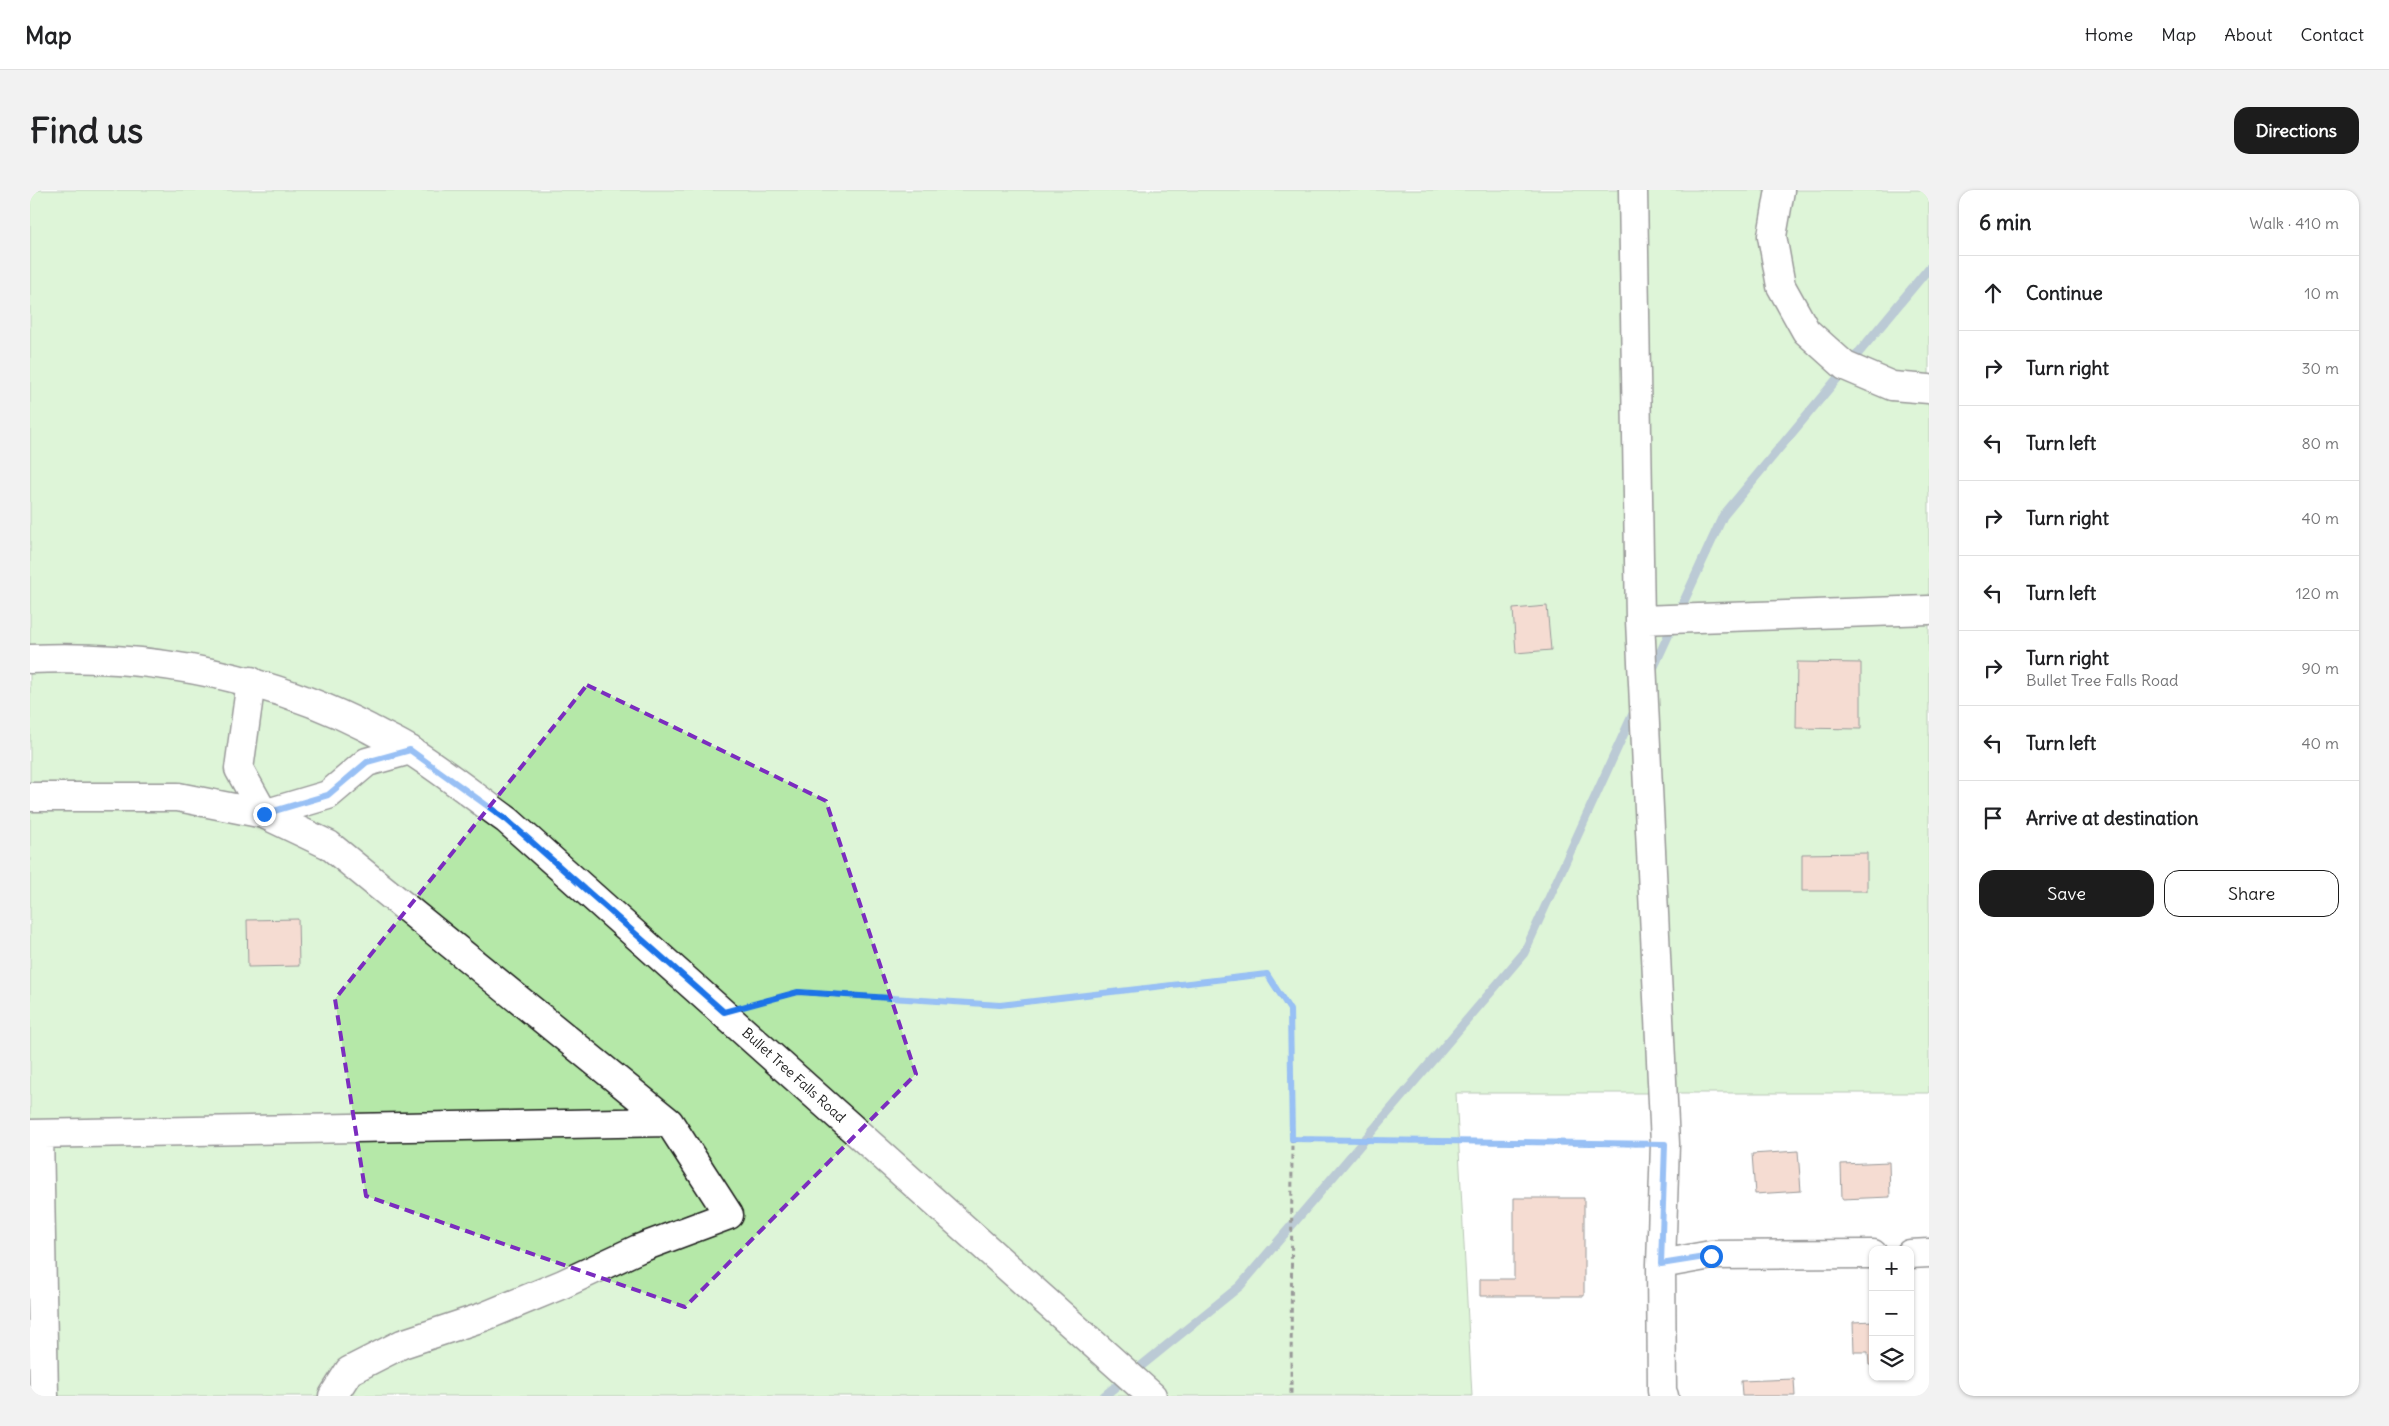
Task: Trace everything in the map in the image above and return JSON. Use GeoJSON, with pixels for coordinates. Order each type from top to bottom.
{"type":"FeatureCollection","features":[{"type":"Feature","properties":{"kind":"street"},"geometry":{"type":"LineString","coordinates":[[1633,190],[1640,620],[1665,1144],[1661,1264],[1662,1391],[1664,1396]]}},
{"type":"Feature","properties":{"kind":"street"},"geometry":{"type":"LineString","coordinates":[[1780,190],[1772,236],[1781,286],[1806,331],[1845,366],[1892,386],[1929,389]]}},
{"type":"Feature","properties":{"kind":"street"},"geometry":{"type":"LineString","coordinates":[[1640,620],[1929,610]]}},
{"type":"Feature","properties":{"kind":"street","name":"Bullet Tree Falls Road"},"geometry":{"type":"LineString","coordinates":[[30,658],[153,662],[251,681],[333,710],[410,750],[507,820],[1152,1396]]}},
{"type":"Feature","properties":{"kind":"street"},"geometry":{"type":"LineString","coordinates":[[251,681],[239,769],[264,814]]}},
{"type":"Feature","properties":{"kind":"street"},"geometry":{"type":"LineString","coordinates":[[264,814],[328,795],[367,762],[410,750]]}},
{"type":"Feature","properties":{"kind":"street"},"geometry":{"type":"LineString","coordinates":[[30,797],[178,797],[264,814],[330,846],[669,1122],[728,1215],[638,1249],[483,1318],[402,1344],[348,1371],[333,1396]]}},
{"type":"Feature","properties":{"kind":"street"},"geometry":{"type":"LineString","coordinates":[[44,1396],[35,1134],[669,1122]]}},
{"type":"Feature","properties":{"kind":"street"},"geometry":{"type":"LineString","coordinates":[[1661,1264],[1711,1256],[1869,1254]]}},
{"type":"Feature","properties":{"kind":"street"},"geometry":{"type":"LineString","coordinates":[[1914,1254],[1929,1254]]}},
{"type":"Feature","properties":{"kind":"path"},"geometry":{"type":"LineString","coordinates":[[724,1012],[798,992],[1000,1005],[1267,974],[1290,1010],[1292,1139],[1291,1396]]}},
{"type":"Feature","properties":{"kind":"path"},"geometry":{"type":"LineString","coordinates":[[1292,1139],[1665,1144]]}},
{"type":"Feature","properties":{"kind":"highlighted area"},"geometry":{"type":"Polygon","coordinates":[[[587,685],[826,801],[916,1074],[685,1307],[366,1196],[335,999],[587,685]]]}},
{"type":"Feature","properties":{"kind":"green space"},"geometry":{"type":"Polygon","coordinates":[[[30,190],[1929,190],[1929,1093],[1456,1093],[1472,1396],[30,1396],[30,190]]]}},
{"type":"Feature","properties":{"kind":"building"},"geometry":{"type":"Polygon","coordinates":[[[1547,606],[1551,650],[1516,653],[1513,609],[1547,606]]]}},
{"type":"Feature","properties":{"kind":"building"},"geometry":{"type":"Polygon","coordinates":[[[1797,662],[1861,663],[1861,729],[1796,728],[1797,662]]]}},
{"type":"Feature","properties":{"kind":"building"},"geometry":{"type":"Polygon","coordinates":[[[1867,853],[1867,891],[1802,891],[1802,854],[1867,853]]]}},
{"type":"Feature","properties":{"kind":"building"},"geometry":{"type":"Polygon","coordinates":[[[298,919],[299,966],[248,967],[247,920],[298,919]]]}},
{"type":"Feature","properties":{"kind":"building"},"geometry":{"type":"Polygon","coordinates":[[[1798,1151],[1801,1191],[1755,1194],[1752,1154],[1798,1151]]]}},
{"type":"Feature","properties":{"kind":"building"},"geometry":{"type":"Polygon","coordinates":[[[1889,1162],[1890,1197],[1842,1199],[1841,1164],[1889,1162]]]}},
{"type":"Feature","properties":{"kind":"building"},"geometry":{"type":"Polygon","coordinates":[[[1514,1198],[1584,1198],[1584,1296],[1480,1296],[1480,1279],[1514,1279],[1514,1198]]]}},
{"type":"Feature","properties":{"kind":"building"},"geometry":{"type":"Polygon","coordinates":[[[1869,1321],[1869,1365],[1868,1352],[1854,1352],[1853,1322],[1869,1321]]]}},
{"type":"Feature","properties":{"kind":"building"},"geometry":{"type":"Polygon","coordinates":[[[1794,1379],[1795,1396],[1742,1396],[1741,1381],[1794,1379]]]}},
{"type":"Feature","properties":{"kind":"waterway"},"geometry":{"type":"LineString","coordinates":[[1651,673],[1723,516],[1929,268]]}},
{"type":"Feature","properties":{"kind":"waterway"},"geometry":{"type":"LineString","coordinates":[[1104,1396],[1240,1286],[1524,953],[1636,707]]}},
{"type":"Feature","properties":{"kind":"route"},"geometry":{"type":"LineString","coordinates":[[264,814],[328,795],[367,762],[410,750],[507,820],[724,1012],[798,992],[1000,1005],[1267,974],[1290,1010],[1292,1139],[1665,1144],[1661,1264],[1711,1256]]}}]}
